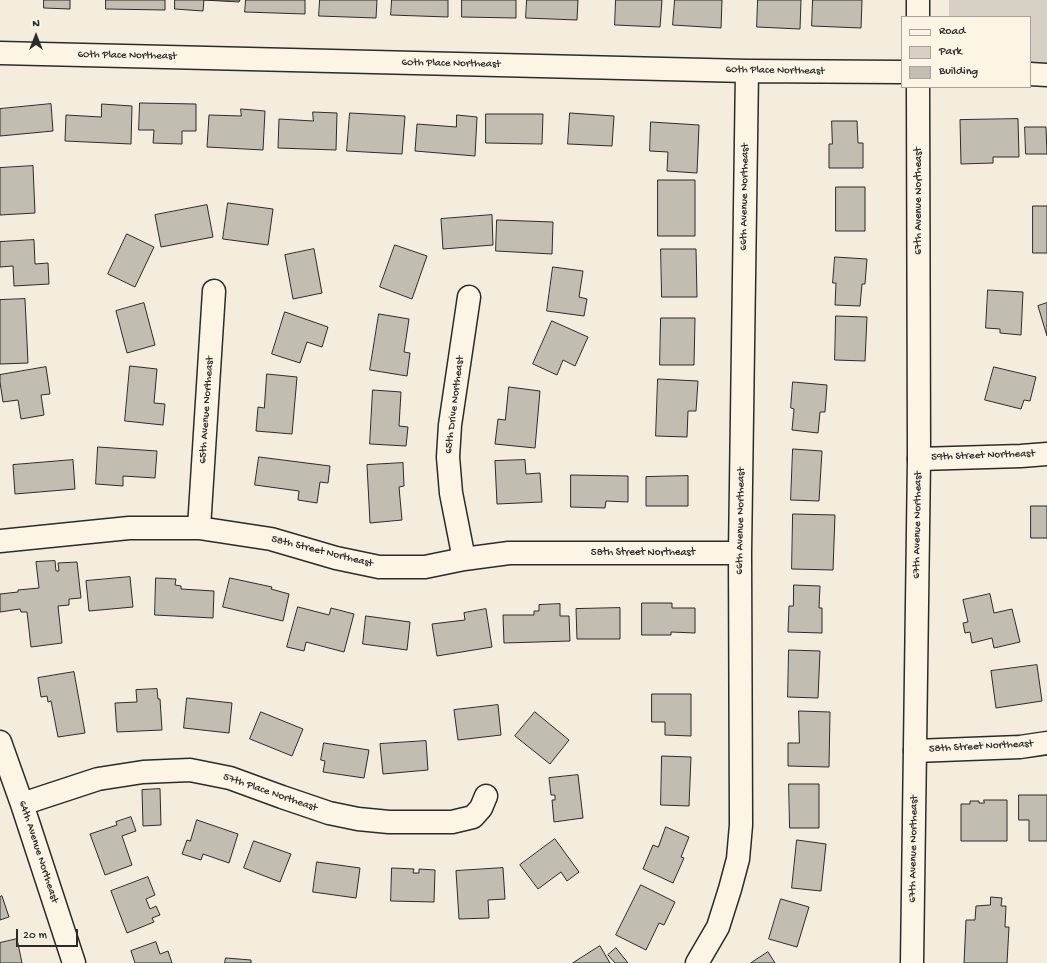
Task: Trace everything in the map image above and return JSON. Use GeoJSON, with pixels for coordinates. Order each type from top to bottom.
{"type":"FeatureCollection","features":[{"type":"Feature","properties":{"kind":"street"},"geometry":{"type":"LineString","coordinates":[[918,0],[918,16]]}},
{"type":"Feature","properties":{"kind":"street","name":"60th Place Northeast"},"geometry":{"type":"LineString","coordinates":[[0,53],[747,71],[901,72]]}},
{"type":"Feature","properties":{"kind":"street","name":"66th Avenue Northeast"},"geometry":{"type":"LineString","coordinates":[[697,963],[718,927],[738,859],[741,825],[740,553],[747,71]]}},
{"type":"Feature","properties":{"kind":"street"},"geometry":{"type":"LineString","coordinates":[[1031,74],[1047,74]]}},
{"type":"Feature","properties":{"kind":"street","name":"67th Avenue Northeast"},"geometry":{"type":"LineString","coordinates":[[912,963],[920,458],[918,88]]}},
{"type":"Feature","properties":{"kind":"street","name":"65th Avenue Northeast"},"geometry":{"type":"LineString","coordinates":[[199,528],[214,291]]}},
{"type":"Feature","properties":{"kind":"street","name":"65th Drive Northeast"},"geometry":{"type":"LineString","coordinates":[[464,559],[451,493],[448,457],[450,425],[469,297]]}},
{"type":"Feature","properties":{"kind":"street","name":"59th Street Northeast"},"geometry":{"type":"LineString","coordinates":[[920,458],[1047,454]]}},
{"type":"Feature","properties":{"kind":"street","name":"58th Street Northeast"},"geometry":{"type":"LineString","coordinates":[[0,541],[129,528],[199,528],[271,539],[336,558],[379,566],[424,567],[464,559],[509,553],[740,553]]}},
{"type":"Feature","properties":{"kind":"street","name":"64th Avenue Northeast"},"geometry":{"type":"LineString","coordinates":[[0,742],[74,963]]}},
{"type":"Feature","properties":{"kind":"street","name":"58th Street Northeast"},"geometry":{"type":"LineString","coordinates":[[915,751],[1020,747],[1047,743]]}},
{"type":"Feature","properties":{"kind":"street","name":"57th Place Northeast"},"geometry":{"type":"LineString","coordinates":[[22,804],[98,780],[143,772],[190,770],[230,778],[282,798],[329,813],[358,819],[388,822],[452,822],[473,817],[481,808],[486,796]]}},
{"type":"Feature","properties":{"kind":"green space"},"geometry":{"type":"Polygon","coordinates":[[[949,0],[1047,0],[1047,65],[1031,70],[1031,16],[949,16],[949,0]]]}},
{"type":"Feature","properties":{"kind":"building"},"geometry":{"type":"Polygon","coordinates":[[[44,0],[70,0],[70,9],[44,8],[44,0]]]}},
{"type":"Feature","properties":{"kind":"building"},"geometry":{"type":"Polygon","coordinates":[[[106,0],[165,0],[165,10],[106,9],[106,0]]]}},
{"type":"Feature","properties":{"kind":"building"},"geometry":{"type":"Polygon","coordinates":[[[175,0],[204,0],[203,11],[175,9],[175,0]]]}},
{"type":"Feature","properties":{"kind":"building"},"geometry":{"type":"Polygon","coordinates":[[[204,0],[240,0],[239,2],[204,0]]]}},
{"type":"Feature","properties":{"kind":"building"},"geometry":{"type":"Polygon","coordinates":[[[246,0],[305,0],[305,14],[245,12],[246,0]]]}},
{"type":"Feature","properties":{"kind":"building"},"geometry":{"type":"Polygon","coordinates":[[[320,0],[377,0],[376,18],[319,16],[320,0]]]}},
{"type":"Feature","properties":{"kind":"building"},"geometry":{"type":"Polygon","coordinates":[[[392,0],[448,0],[448,17],[391,15],[392,0]]]}},
{"type":"Feature","properties":{"kind":"building"},"geometry":{"type":"Polygon","coordinates":[[[462,0],[516,0],[516,18],[462,17],[462,0]]]}},
{"type":"Feature","properties":{"kind":"building"},"geometry":{"type":"Polygon","coordinates":[[[527,0],[578,0],[577,20],[526,18],[527,0]]]}},
{"type":"Feature","properties":{"kind":"building"},"geometry":{"type":"Polygon","coordinates":[[[616,0],[662,0],[660,27],[615,25],[616,0]]]}},
{"type":"Feature","properties":{"kind":"building"},"geometry":{"type":"Polygon","coordinates":[[[675,0],[722,0],[721,28],[673,25],[675,0]]]}},
{"type":"Feature","properties":{"kind":"building"},"geometry":{"type":"Polygon","coordinates":[[[758,0],[801,0],[800,29],[757,27],[758,0]]]}},
{"type":"Feature","properties":{"kind":"building"},"geometry":{"type":"Polygon","coordinates":[[[813,0],[862,0],[861,28],[812,26],[813,0]]]}},
{"type":"Feature","properties":{"kind":"building"},"geometry":{"type":"Polygon","coordinates":[[[140,103],[196,104],[196,131],[182,131],[182,144],[153,143],[154,130],[139,130],[140,103]]]}},
{"type":"Feature","properties":{"kind":"building"},"geometry":{"type":"Polygon","coordinates":[[[51,104],[53,131],[0,136],[0,109],[51,104]]]}},
{"type":"Feature","properties":{"kind":"building"},"geometry":{"type":"Polygon","coordinates":[[[102,104],[132,106],[131,144],[65,141],[66,115],[101,117],[102,104]]]}},
{"type":"Feature","properties":{"kind":"building"},"geometry":{"type":"Polygon","coordinates":[[[241,109],[265,111],[263,150],[207,147],[209,115],[241,116],[241,109]]]}},
{"type":"Feature","properties":{"kind":"building"},"geometry":{"type":"Polygon","coordinates":[[[313,112],[337,113],[336,150],[278,148],[279,119],[313,121],[313,112]]]}},
{"type":"Feature","properties":{"kind":"building"},"geometry":{"type":"Polygon","coordinates":[[[350,113],[405,116],[402,154],[347,151],[350,113]]]}},
{"type":"Feature","properties":{"kind":"building"},"geometry":{"type":"Polygon","coordinates":[[[570,113],[614,116],[612,146],[568,144],[570,113]]]}},
{"type":"Feature","properties":{"kind":"building"},"geometry":{"type":"Polygon","coordinates":[[[486,114],[543,114],[542,144],[486,143],[486,114]]]}},
{"type":"Feature","properties":{"kind":"building"},"geometry":{"type":"Polygon","coordinates":[[[457,115],[477,117],[475,156],[415,151],[417,124],[456,127],[457,115]]]}},
{"type":"Feature","properties":{"kind":"building"},"geometry":{"type":"Polygon","coordinates":[[[1018,119],[1019,157],[993,157],[993,163],[961,164],[960,120],[1018,119]]]}},
{"type":"Feature","properties":{"kind":"building"},"geometry":{"type":"Polygon","coordinates":[[[832,121],[857,121],[858,143],[863,143],[863,168],[829,168],[829,144],[832,144],[832,121]]]}},
{"type":"Feature","properties":{"kind":"building"},"geometry":{"type":"Polygon","coordinates":[[[651,122],[699,125],[697,173],[667,171],[668,152],[650,151],[651,122]]]}},
{"type":"Feature","properties":{"kind":"building"},"geometry":{"type":"Polygon","coordinates":[[[1025,127],[1046,127],[1047,154],[1026,154],[1025,127]]]}},
{"type":"Feature","properties":{"kind":"building"},"geometry":{"type":"Polygon","coordinates":[[[33,166],[35,213],[0,215],[0,168],[33,166]]]}},
{"type":"Feature","properties":{"kind":"building"},"geometry":{"type":"Polygon","coordinates":[[[658,180],[695,180],[695,236],[658,236],[658,180]]]}},
{"type":"Feature","properties":{"kind":"building"},"geometry":{"type":"Polygon","coordinates":[[[836,187],[865,187],[865,231],[836,231],[836,187]]]}},
{"type":"Feature","properties":{"kind":"building"},"geometry":{"type":"Polygon","coordinates":[[[228,203],[273,209],[268,245],[223,239],[228,203]]]}},
{"type":"Feature","properties":{"kind":"building"},"geometry":{"type":"Polygon","coordinates":[[[207,205],[213,237],[161,247],[155,215],[207,205]]]}},
{"type":"Feature","properties":{"kind":"building"},"geometry":{"type":"Polygon","coordinates":[[[1033,206],[1047,206],[1047,253],[1033,253],[1033,206]]]}},
{"type":"Feature","properties":{"kind":"building"},"geometry":{"type":"Polygon","coordinates":[[[492,215],[493,245],[443,249],[441,219],[492,215]]]}},
{"type":"Feature","properties":{"kind":"building"},"geometry":{"type":"Polygon","coordinates":[[[497,220],[553,222],[552,254],[496,251],[497,220]]]}},
{"type":"Feature","properties":{"kind":"building"},"geometry":{"type":"Polygon","coordinates":[[[127,234],[154,247],[135,287],[108,274],[127,234]]]}},
{"type":"Feature","properties":{"kind":"building"},"geometry":{"type":"Polygon","coordinates":[[[34,240],[35,264],[48,263],[49,284],[14,286],[13,266],[0,267],[0,242],[34,240]]]}},
{"type":"Feature","properties":{"kind":"building"},"geometry":{"type":"Polygon","coordinates":[[[395,245],[427,256],[412,299],[380,287],[395,245]]]}},
{"type":"Feature","properties":{"kind":"building"},"geometry":{"type":"Polygon","coordinates":[[[314,249],[322,293],[293,299],[285,255],[314,249]]]}},
{"type":"Feature","properties":{"kind":"building"},"geometry":{"type":"Polygon","coordinates":[[[661,249],[696,249],[697,297],[662,297],[661,249]]]}},
{"type":"Feature","properties":{"kind":"building"},"geometry":{"type":"Polygon","coordinates":[[[835,257],[867,259],[865,284],[862,284],[860,306],[835,305],[836,283],[833,283],[835,257]]]}},
{"type":"Feature","properties":{"kind":"building"},"geometry":{"type":"Polygon","coordinates":[[[553,267],[583,271],[579,297],[587,299],[584,316],[547,311],[553,267]]]}},
{"type":"Feature","properties":{"kind":"building"},"geometry":{"type":"Polygon","coordinates":[[[988,290],[1023,292],[1021,335],[1000,333],[1000,329],[986,328],[988,290]]]}},
{"type":"Feature","properties":{"kind":"building"},"geometry":{"type":"Polygon","coordinates":[[[25,299],[28,363],[0,364],[0,300],[25,299]]]}},
{"type":"Feature","properties":{"kind":"building"},"geometry":{"type":"Polygon","coordinates":[[[144,303],[155,345],[127,353],[116,311],[144,303]]]}},
{"type":"Feature","properties":{"kind":"building"},"geometry":{"type":"Polygon","coordinates":[[[1047,303],[1047,336],[1038,306],[1047,303]]]}},
{"type":"Feature","properties":{"kind":"building"},"geometry":{"type":"Polygon","coordinates":[[[285,312],[328,327],[322,347],[307,342],[300,363],[272,354],[285,312]]]}},
{"type":"Feature","properties":{"kind":"building"},"geometry":{"type":"Polygon","coordinates":[[[379,314],[409,319],[404,352],[410,353],[407,376],[370,370],[379,314]]]}},
{"type":"Feature","properties":{"kind":"building"},"geometry":{"type":"Polygon","coordinates":[[[836,316],[867,317],[865,361],[835,360],[836,316]]]}},
{"type":"Feature","properties":{"kind":"building"},"geometry":{"type":"Polygon","coordinates":[[[661,318],[695,318],[694,365],[660,365],[661,318]]]}},
{"type":"Feature","properties":{"kind":"building"},"geometry":{"type":"Polygon","coordinates":[[[552,321],[588,337],[575,366],[563,360],[557,375],[533,364],[552,321]]]}},
{"type":"Feature","properties":{"kind":"building"},"geometry":{"type":"Polygon","coordinates":[[[130,366],[157,369],[154,403],[165,404],[163,425],[125,421],[130,366]]]}},
{"type":"Feature","properties":{"kind":"building"},"geometry":{"type":"Polygon","coordinates":[[[46,367],[50,394],[41,395],[44,415],[21,419],[18,400],[3,402],[0,375],[46,367]]]}},
{"type":"Feature","properties":{"kind":"building"},"geometry":{"type":"Polygon","coordinates":[[[994,367],[1036,377],[1030,401],[1024,400],[1021,409],[985,400],[994,367]]]}},
{"type":"Feature","properties":{"kind":"building"},"geometry":{"type":"Polygon","coordinates":[[[267,374],[297,377],[292,434],[256,431],[258,407],[264,408],[267,374]]]}},
{"type":"Feature","properties":{"kind":"building"},"geometry":{"type":"Polygon","coordinates":[[[658,379],[698,381],[696,411],[688,411],[687,437],[656,436],[658,379]]]}},
{"type":"Feature","properties":{"kind":"building"},"geometry":{"type":"Polygon","coordinates":[[[793,382],[827,385],[825,412],[820,412],[818,433],[792,430],[794,409],[791,408],[793,382]]]}},
{"type":"Feature","properties":{"kind":"building"},"geometry":{"type":"Polygon","coordinates":[[[509,387],[540,391],[535,448],[495,444],[498,419],[505,420],[509,387]]]}},
{"type":"Feature","properties":{"kind":"building"},"geometry":{"type":"Polygon","coordinates":[[[373,390],[401,392],[399,426],[408,427],[406,446],[370,444],[373,390]]]}},
{"type":"Feature","properties":{"kind":"building"},"geometry":{"type":"Polygon","coordinates":[[[98,447],[157,451],[155,478],[123,476],[123,486],[96,484],[98,447]]]}},
{"type":"Feature","properties":{"kind":"building"},"geometry":{"type":"Polygon","coordinates":[[[793,449],[822,451],[819,501],[791,500],[793,449]]]}},
{"type":"Feature","properties":{"kind":"building"},"geometry":{"type":"Polygon","coordinates":[[[259,457],[330,466],[328,483],[320,482],[317,503],[298,500],[299,491],[255,485],[259,457]]]}},
{"type":"Feature","properties":{"kind":"building"},"geometry":{"type":"Polygon","coordinates":[[[73,460],[75,489],[15,494],[13,465],[73,460]]]}},
{"type":"Feature","properties":{"kind":"building"},"geometry":{"type":"Polygon","coordinates":[[[525,460],[526,474],[540,473],[542,502],[497,504],[495,461],[525,460]]]}},
{"type":"Feature","properties":{"kind":"building"},"geometry":{"type":"Polygon","coordinates":[[[403,463],[404,486],[399,487],[402,520],[370,523],[367,465],[403,463]]]}},
{"type":"Feature","properties":{"kind":"building"},"geometry":{"type":"Polygon","coordinates":[[[571,475],[628,476],[628,502],[606,501],[605,508],[571,507],[571,475]]]}},
{"type":"Feature","properties":{"kind":"building"},"geometry":{"type":"Polygon","coordinates":[[[688,476],[688,506],[646,506],[646,477],[688,476]]]}},
{"type":"Feature","properties":{"kind":"building"},"geometry":{"type":"Polygon","coordinates":[[[1031,506],[1047,506],[1047,538],[1031,538],[1031,506]]]}},
{"type":"Feature","properties":{"kind":"building"},"geometry":{"type":"Polygon","coordinates":[[[793,514],[835,515],[833,570],[792,569],[793,514]]]}},
{"type":"Feature","properties":{"kind":"building"},"geometry":{"type":"Polygon","coordinates":[[[55,561],[56,571],[59,571],[58,563],[77,562],[81,598],[69,599],[69,605],[58,606],[62,643],[31,647],[27,612],[21,612],[20,609],[0,612],[0,594],[18,592],[18,590],[39,588],[36,562],[55,561]]]}},
{"type":"Feature","properties":{"kind":"building"},"geometry":{"type":"Polygon","coordinates":[[[130,577],[133,607],[89,611],[86,581],[130,577]]]}},
{"type":"Feature","properties":{"kind":"building"},"geometry":{"type":"Polygon","coordinates":[[[156,578],[176,579],[175,585],[181,586],[181,589],[214,591],[213,618],[155,615],[156,578]]]}},
{"type":"Feature","properties":{"kind":"building"},"geometry":{"type":"Polygon","coordinates":[[[230,578],[272,587],[271,589],[289,594],[283,621],[223,607],[230,578]]]}},
{"type":"Feature","properties":{"kind":"building"},"geometry":{"type":"Polygon","coordinates":[[[794,585],[820,586],[819,608],[822,608],[822,633],[788,632],[789,606],[793,606],[794,585]]]}},
{"type":"Feature","properties":{"kind":"building"},"geometry":{"type":"Polygon","coordinates":[[[990,594],[994,613],[1012,609],[1020,642],[994,648],[992,638],[972,643],[970,632],[965,633],[963,623],[968,622],[963,600],[990,594]]]}},
{"type":"Feature","properties":{"kind":"building"},"geometry":{"type":"Polygon","coordinates":[[[642,603],[672,603],[672,608],[695,608],[695,633],[671,632],[671,635],[642,635],[642,603]]]}},
{"type":"Feature","properties":{"kind":"building"},"geometry":{"type":"Polygon","coordinates":[[[560,604],[560,616],[569,616],[570,641],[504,643],[503,615],[534,615],[534,611],[539,611],[539,605],[560,604]]]}},
{"type":"Feature","properties":{"kind":"building"},"geometry":{"type":"Polygon","coordinates":[[[298,607],[329,615],[331,608],[354,614],[344,652],[306,642],[304,651],[287,647],[298,607]]]}},
{"type":"Feature","properties":{"kind":"building"},"geometry":{"type":"Polygon","coordinates":[[[620,608],[620,639],[577,639],[576,609],[620,608]]]}},
{"type":"Feature","properties":{"kind":"building"},"geometry":{"type":"Polygon","coordinates":[[[486,609],[492,647],[437,656],[432,624],[465,620],[464,613],[486,609]]]}},
{"type":"Feature","properties":{"kind":"building"},"geometry":{"type":"Polygon","coordinates":[[[366,616],[410,622],[407,650],[363,644],[366,616]]]}},
{"type":"Feature","properties":{"kind":"building"},"geometry":{"type":"Polygon","coordinates":[[[789,650],[820,651],[818,698],[788,697],[789,650]]]}},
{"type":"Feature","properties":{"kind":"building"},"geometry":{"type":"Polygon","coordinates":[[[1037,665],[1042,701],[996,708],[991,671],[1037,665]]]}},
{"type":"Feature","properties":{"kind":"building"},"geometry":{"type":"Polygon","coordinates":[[[74,672],[85,733],[58,737],[51,701],[48,702],[47,696],[41,697],[38,678],[74,672]]]}},
{"type":"Feature","properties":{"kind":"building"},"geometry":{"type":"Polygon","coordinates":[[[157,689],[158,699],[160,699],[162,730],[117,732],[115,703],[137,702],[136,690],[157,689]]]}},
{"type":"Feature","properties":{"kind":"building"},"geometry":{"type":"Polygon","coordinates":[[[652,694],[691,694],[691,736],[665,735],[665,722],[652,722],[652,694]]]}},
{"type":"Feature","properties":{"kind":"building"},"geometry":{"type":"Polygon","coordinates":[[[187,698],[232,703],[229,733],[184,728],[187,698]]]}},
{"type":"Feature","properties":{"kind":"building"},"geometry":{"type":"Polygon","coordinates":[[[498,705],[501,735],[458,740],[454,710],[498,705]]]}},
{"type":"Feature","properties":{"kind":"building"},"geometry":{"type":"Polygon","coordinates":[[[799,711],[830,712],[829,767],[788,766],[788,743],[799,743],[799,711]]]}},
{"type":"Feature","properties":{"kind":"building"},"geometry":{"type":"Polygon","coordinates":[[[261,712],[303,729],[292,756],[250,739],[261,712]]]}},
{"type":"Feature","properties":{"kind":"building"},"geometry":{"type":"Polygon","coordinates":[[[535,712],[569,740],[550,764],[515,736],[535,712]]]}},
{"type":"Feature","properties":{"kind":"building"},"geometry":{"type":"Polygon","coordinates":[[[426,741],[428,770],[383,774],[380,744],[426,741]]]}},
{"type":"Feature","properties":{"kind":"building"},"geometry":{"type":"Polygon","coordinates":[[[324,743],[369,750],[364,778],[323,772],[325,761],[321,760],[324,743]]]}},
{"type":"Feature","properties":{"kind":"building"},"geometry":{"type":"Polygon","coordinates":[[[662,756],[691,757],[689,806],[661,805],[662,756]]]}},
{"type":"Feature","properties":{"kind":"building"},"geometry":{"type":"Polygon","coordinates":[[[578,775],[583,818],[554,822],[552,800],[555,800],[555,795],[551,795],[549,778],[578,775]]]}},
{"type":"Feature","properties":{"kind":"building"},"geometry":{"type":"Polygon","coordinates":[[[789,784],[819,784],[819,828],[790,828],[789,784]]]}},
{"type":"Feature","properties":{"kind":"building"},"geometry":{"type":"Polygon","coordinates":[[[160,789],[161,825],[143,826],[142,790],[160,789]]]}},
{"type":"Feature","properties":{"kind":"building"},"geometry":{"type":"Polygon","coordinates":[[[1019,795],[1047,795],[1047,841],[1029,841],[1029,820],[1019,820],[1019,795]]]}},
{"type":"Feature","properties":{"kind":"building"},"geometry":{"type":"Polygon","coordinates":[[[984,800],[1007,800],[1007,841],[961,841],[961,804],[970,804],[970,801],[979,801],[979,803],[984,803],[984,800]]]}},
{"type":"Feature","properties":{"kind":"building"},"geometry":{"type":"Polygon","coordinates":[[[131,817],[136,831],[122,836],[132,865],[105,875],[90,834],[117,825],[116,822],[131,817]]]}},
{"type":"Feature","properties":{"kind":"building"},"geometry":{"type":"Polygon","coordinates":[[[197,820],[238,834],[229,863],[203,854],[201,860],[182,854],[187,840],[190,841],[197,820]]]}},
{"type":"Feature","properties":{"kind":"building"},"geometry":{"type":"Polygon","coordinates":[[[666,827],[689,837],[681,857],[684,858],[673,883],[643,869],[653,845],[658,847],[666,827]]]}},
{"type":"Feature","properties":{"kind":"building"},"geometry":{"type":"Polygon","coordinates":[[[555,839],[579,872],[567,881],[561,872],[538,889],[520,865],[555,839]]]}},
{"type":"Feature","properties":{"kind":"building"},"geometry":{"type":"Polygon","coordinates":[[[797,840],[826,844],[821,891],[792,888],[797,840]]]}},
{"type":"Feature","properties":{"kind":"building"},"geometry":{"type":"Polygon","coordinates":[[[254,841],[291,854],[280,882],[244,868],[254,841]]]}},
{"type":"Feature","properties":{"kind":"building"},"geometry":{"type":"Polygon","coordinates":[[[317,862],[360,868],[356,898],[313,892],[317,862]]]}},
{"type":"Feature","properties":{"kind":"building"},"geometry":{"type":"Polygon","coordinates":[[[392,868],[414,869],[413,873],[419,873],[419,869],[435,870],[434,902],[391,901],[392,868]]]}},
{"type":"Feature","properties":{"kind":"building"},"geometry":{"type":"Polygon","coordinates":[[[503,868],[505,899],[488,900],[489,918],[459,919],[456,871],[503,868]]]}},
{"type":"Feature","properties":{"kind":"building"},"geometry":{"type":"Polygon","coordinates":[[[148,877],[155,895],[146,899],[150,909],[156,906],[160,915],[152,918],[154,922],[127,933],[111,891],[148,877]]]}},
{"type":"Feature","properties":{"kind":"building"},"geometry":{"type":"Polygon","coordinates":[[[641,885],[675,902],[664,925],[659,923],[646,950],[616,935],[641,885]]]}},
{"type":"Feature","properties":{"kind":"building"},"geometry":{"type":"Polygon","coordinates":[[[2,896],[9,917],[0,920],[0,897],[2,896]]]}},
{"type":"Feature","properties":{"kind":"building"},"geometry":{"type":"Polygon","coordinates":[[[991,897],[1002,898],[1001,906],[1006,906],[1005,927],[1009,927],[1007,963],[964,963],[966,920],[975,920],[976,906],[990,905],[991,897]]]}},
{"type":"Feature","properties":{"kind":"building"},"geometry":{"type":"Polygon","coordinates":[[[781,899],[809,907],[797,947],[769,939],[781,899]]]}},
{"type":"Feature","properties":{"kind":"building"},"geometry":{"type":"Polygon","coordinates":[[[17,939],[22,963],[0,963],[0,943],[17,939]]]}},
{"type":"Feature","properties":{"kind":"building"},"geometry":{"type":"Polygon","coordinates":[[[156,942],[160,954],[168,951],[172,963],[135,963],[131,951],[156,942]]]}},
{"type":"Feature","properties":{"kind":"building"},"geometry":{"type":"Polygon","coordinates":[[[600,946],[610,963],[573,963],[600,946]]]}},
{"type":"Feature","properties":{"kind":"building"},"geometry":{"type":"Polygon","coordinates":[[[616,948],[628,963],[615,963],[608,955],[616,948]]]}},
{"type":"Feature","properties":{"kind":"building"},"geometry":{"type":"Polygon","coordinates":[[[768,952],[775,963],[751,963],[768,952]]]}},
{"type":"Feature","properties":{"kind":"building"},"geometry":{"type":"Polygon","coordinates":[[[226,958],[251,960],[251,963],[225,963],[226,958]]]}}]}
